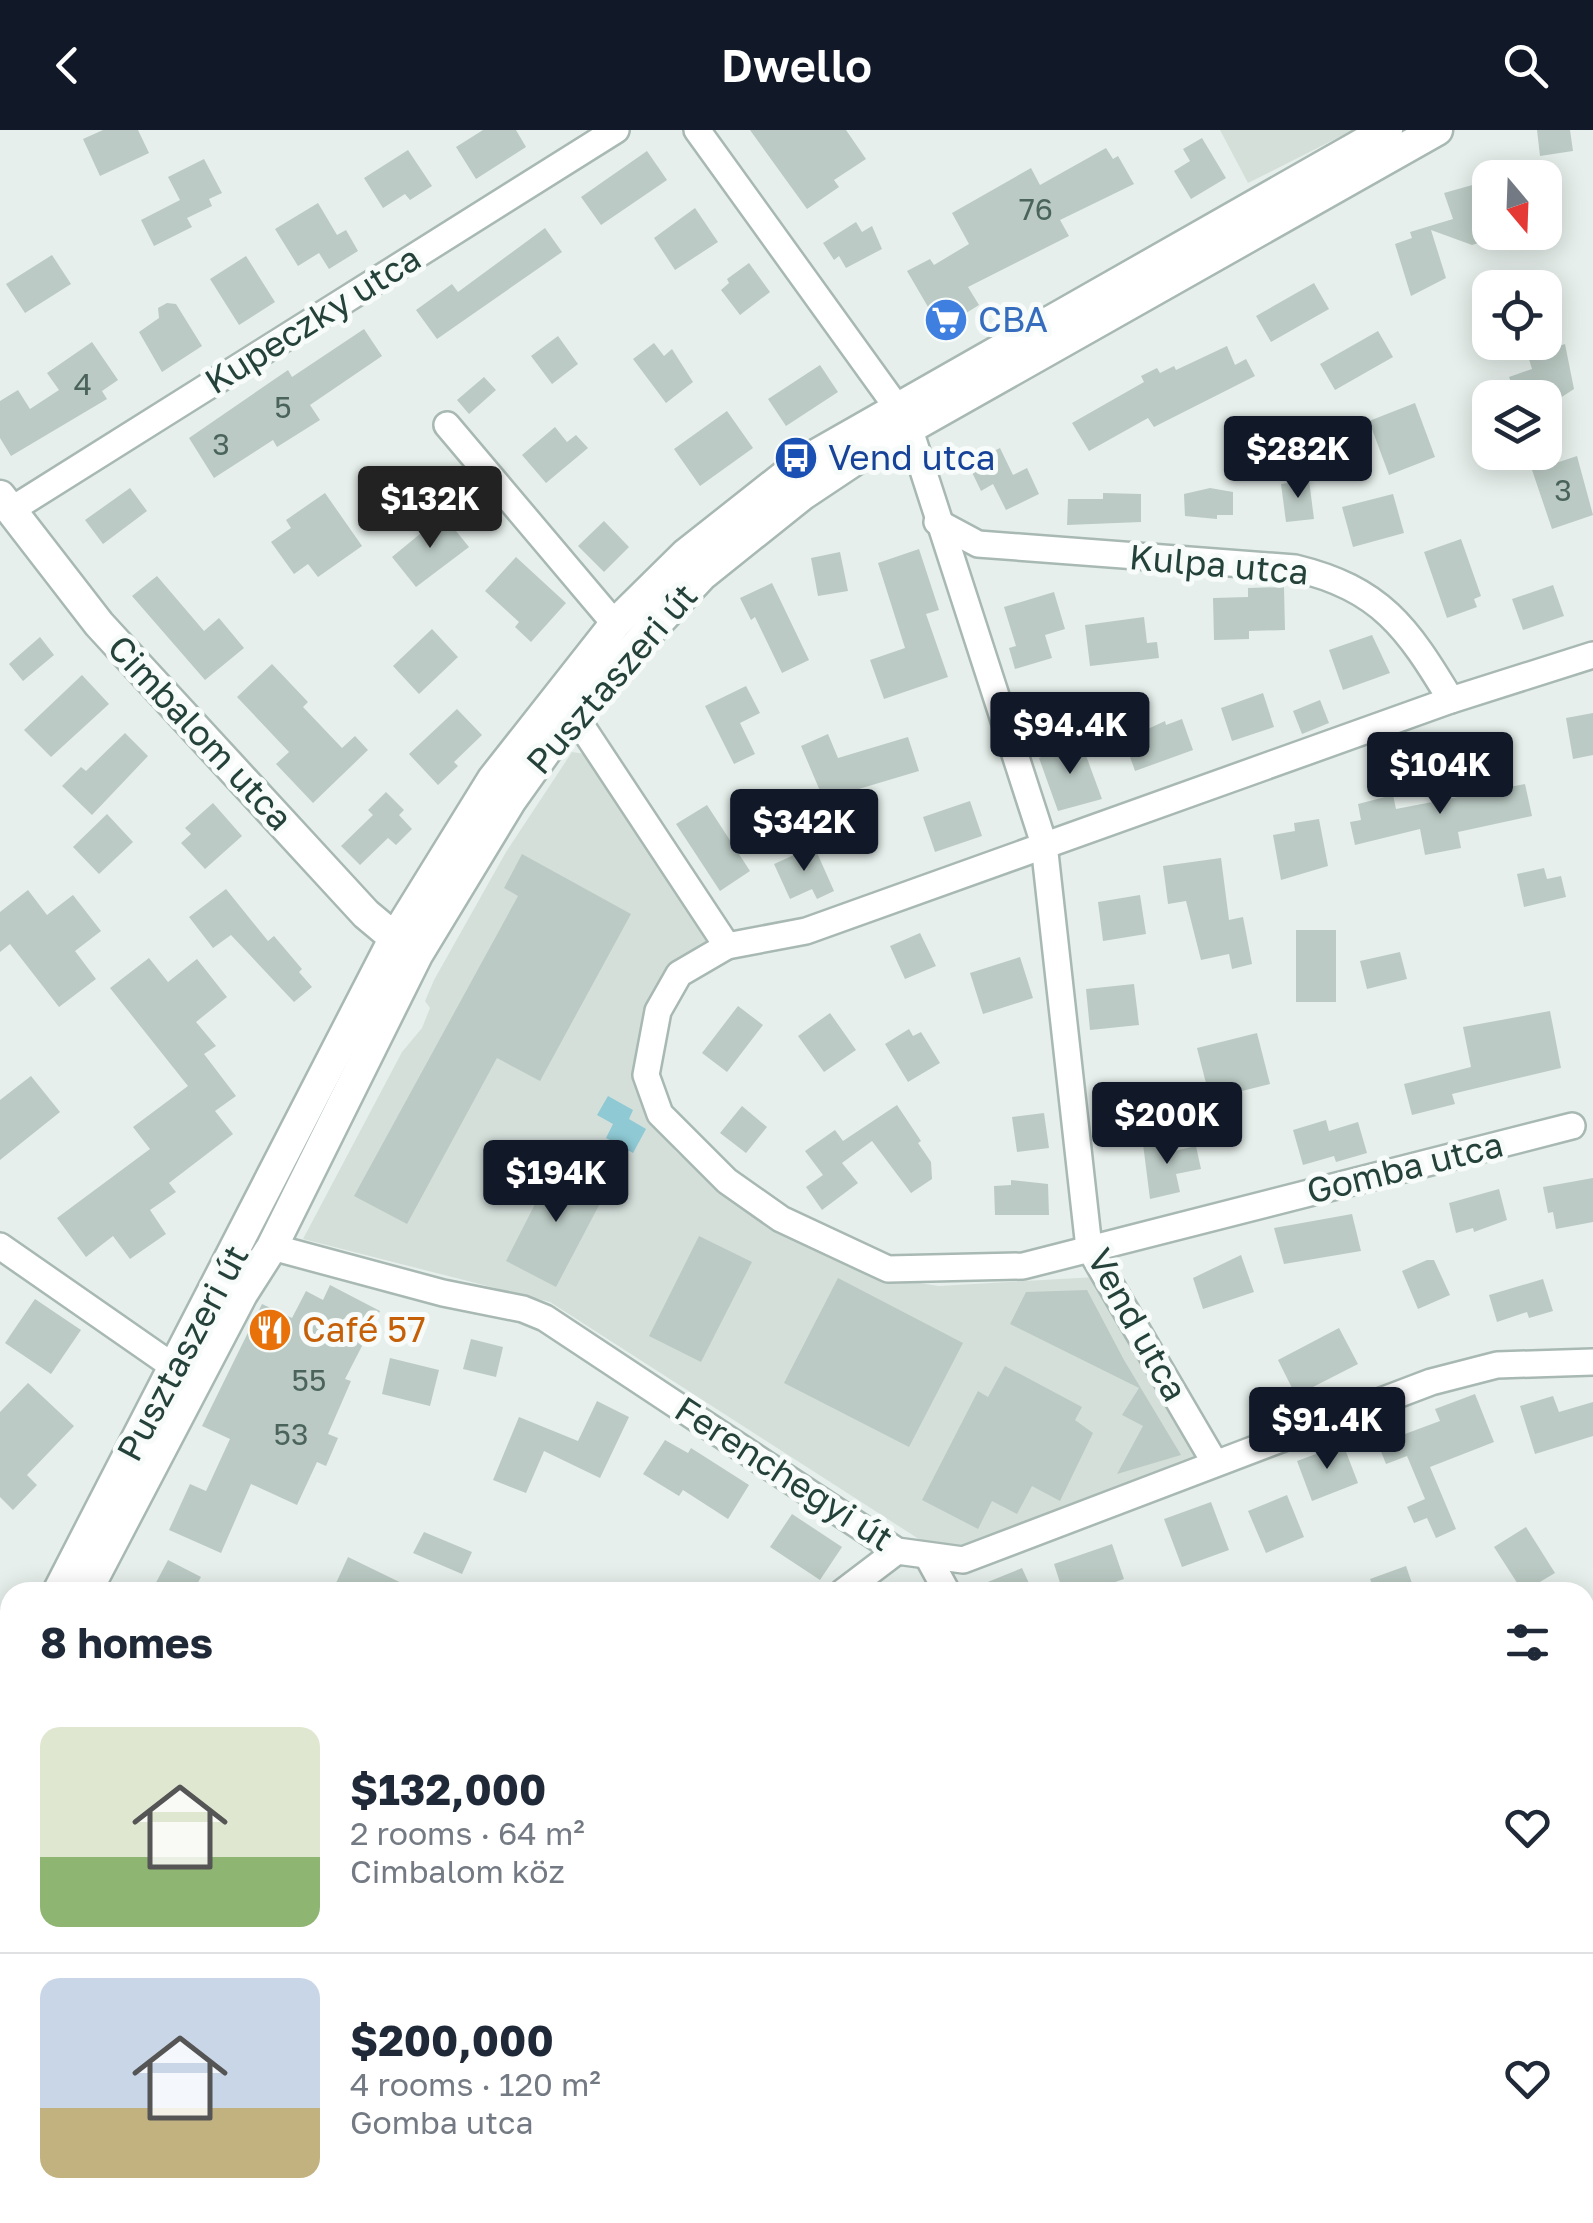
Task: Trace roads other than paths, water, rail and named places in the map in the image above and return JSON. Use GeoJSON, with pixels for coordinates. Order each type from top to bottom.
{"type":"FeatureCollection","features":[{"type":"Feature","properties":{"kind":"street","name":"Kupeczky utca"},"geometry":{"type":"LineString","coordinates":[[5,503],[616,130]]}},
{"type":"Feature","properties":{"kind":"street","name":"Vend utca"},"geometry":{"type":"LineString","coordinates":[[697,130],[903,416],[1044,844],[1089,1248],[1215,1463]]}},
{"type":"Feature","properties":{"kind":"street","name":"Pusztaszeri út"},"geometry":{"type":"LineString","coordinates":[[406,947],[573,713],[640,636],[713,564],[903,416],[1387,130]]}},
{"type":"Feature","properties":{"kind":"street","name":"Pusztaszeri út"},"geometry":{"type":"LineString","coordinates":[[64,1582],[185,1375],[258,1240],[492,779],[615,624],[686,554],[800,464],[903,416],[1437,130]]}},
{"type":"Feature","properties":{"kind":"street"},"geometry":{"type":"LineString","coordinates":[[448,426],[615,624]]}},
{"type":"Feature","properties":{"kind":"street","name":"Cimbalom utca"},"geometry":{"type":"LineString","coordinates":[[5,503],[99,624],[406,947]]}},
{"type":"Feature","properties":{"kind":"street","name":"Kulpa utca"},"geometry":{"type":"LineString","coordinates":[[937,522],[978,544],[1295,568],[1338,578],[1380,603],[1410,633],[1450,700]]}},
{"type":"Feature","properties":{"kind":"street","name":"Gomba utca"},"geometry":{"type":"LineString","coordinates":[[1572,1126],[1023,1266],[888,1269],[781,1220],[727,1180],[660,1114],[646,1075],[658,1011],[679,974],[727,946],[806,931],[1450,700],[1593,655]]}},
{"type":"Feature","properties":{"kind":"street"},"geometry":{"type":"LineString","coordinates":[[573,713],[727,946]]}},
{"type":"Feature","properties":{"kind":"street","name":"Ferenchegyi út"},"geometry":{"type":"LineString","coordinates":[[258,1240],[545,1318],[897,1551],[929,1559],[963,1560],[1431,1382],[1497,1366],[1593,1362]]}},
{"type":"Feature","properties":{"kind":"street"},"geometry":{"type":"LineString","coordinates":[[0,1246],[185,1375]]}},
{"type":"Feature","properties":{"kind":"street","name":"Pusztaszeri út"},"geometry":{"type":"LineString","coordinates":[[91,1582],[185,1375]]}},
{"type":"Feature","properties":{"kind":"street"},"geometry":{"type":"LineString","coordinates":[[856,1582],[897,1551]]}},
{"type":"Feature","properties":{"kind":"street"},"geometry":{"type":"LineString","coordinates":[[929,1559],[941,1582]]}},
{"type":"Feature","properties":{"kind":"water"},"geometry":{"type":"Polygon","coordinates":[[[608,1096],[633,1110],[629,1119],[646,1129],[633,1153],[606,1138],[613,1124],[597,1115],[608,1096]]]}},
{"type":"Feature","properties":{"kind":"place","name":"CBA"},"geometry":{"type":"Point","coordinates":[946,320]}},
{"type":"Feature","properties":{"kind":"place","name":"Vend utca"},"geometry":{"type":"Point","coordinates":[796,458]}},
{"type":"Feature","properties":{"kind":"place","name":"Café 57"},"geometry":{"type":"Point","coordinates":[270,1330]}}]}
